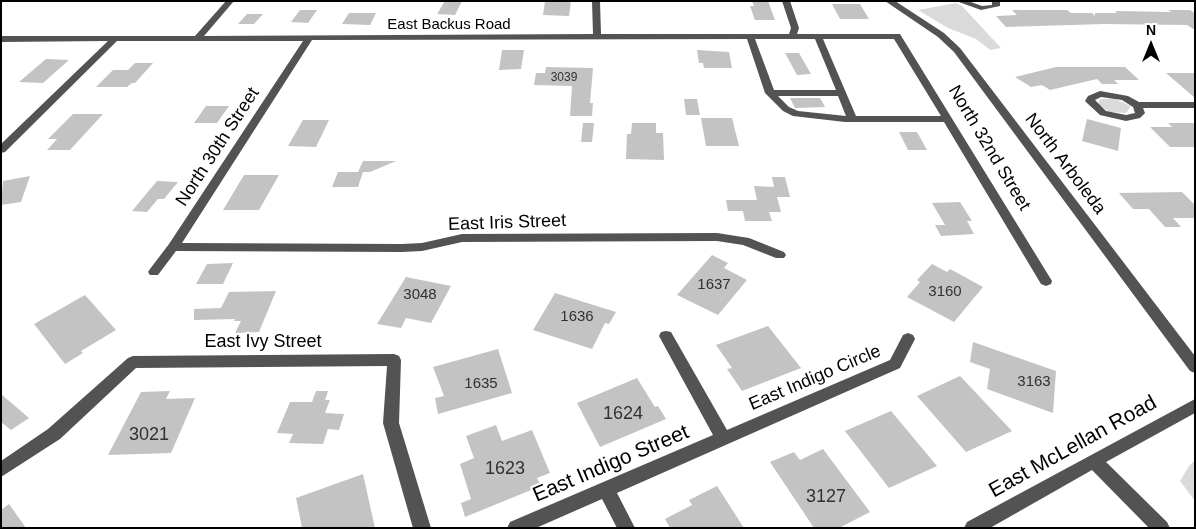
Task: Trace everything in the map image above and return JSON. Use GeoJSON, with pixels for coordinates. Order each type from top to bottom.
{"type":"FeatureCollection","features":[{"type":"Feature","properties":{"kind":"street"},"geometry":{"type":"LineString","coordinates":[[197,39],[230,1]]}},
{"type":"Feature","properties":{"kind":"street"},"geometry":{"type":"LineString","coordinates":[[596,1],[597,38]]}},
{"type":"Feature","properties":{"kind":"street"},"geometry":{"type":"LineString","coordinates":[[786,1],[795,28],[792,36]]}},
{"type":"Feature","properties":{"kind":"street","name":"North Arboleda"},"geometry":{"type":"LineString","coordinates":[[889,1],[941,35],[957,50],[1195,367]]}},
{"type":"Feature","properties":{"kind":"street"},"geometry":{"type":"LineString","coordinates":[[960,1],[981,8],[996,6],[996,1]]}},
{"type":"Feature","properties":{"kind":"street"},"geometry":{"type":"LineString","coordinates":[[818,36],[852,119]]}},
{"type":"Feature","properties":{"kind":"street","name":"East Backus Road"},"geometry":{"type":"LineString","coordinates":[[1,39],[897,36]]}},
{"type":"Feature","properties":{"kind":"street","name":"North 32nd Street"},"geometry":{"type":"LineString","coordinates":[[897,36],[1046,281]]}},
{"type":"Feature","properties":{"kind":"street"},"geometry":{"type":"LineString","coordinates":[[750,37],[770,93],[786,109],[796,114],[812,117],[852,119],[948,119]]}},
{"type":"Feature","properties":{"kind":"street","name":"North 30th Street"},"geometry":{"type":"LineString","coordinates":[[154,272],[173,247],[310,38]]}},
{"type":"Feature","properties":{"kind":"street"},"geometry":{"type":"LineString","coordinates":[[1,150],[114,40]]}},
{"type":"Feature","properties":{"kind":"street"},"geometry":{"type":"LineString","coordinates":[[770,93],[842,93]]}},
{"type":"Feature","properties":{"kind":"street"},"geometry":{"type":"LineString","coordinates":[[1137,105],[1195,105]]}},
{"type":"Feature","properties":{"kind":"street","name":"East Iris Street"},"geometry":{"type":"LineString","coordinates":[[173,247],[402,248],[422,247],[462,238],[717,237],[745,241],[780,255]]}},
{"type":"Feature","properties":{"kind":"street"},"geometry":{"type":"LineString","coordinates":[[666,336],[723,438]]}},
{"type":"Feature","properties":{"kind":"street","name":"East Indigo Circle"},"geometry":{"type":"LineString","coordinates":[[723,438],[896,364],[908,339]]}},
{"type":"Feature","properties":{"kind":"street","name":"East Ivy Street"},"geometry":{"type":"LineString","coordinates":[[1,470],[54,434],[133,362],[394,360],[391,422],[422,528]]}},
{"type":"Feature","properties":{"kind":"street","name":"East McLellan Road"},"geometry":{"type":"LineString","coordinates":[[974,528],[1195,406]]}},
{"type":"Feature","properties":{"kind":"street","name":"East Indigo Street"},"geometry":{"type":"LineString","coordinates":[[516,528],[723,438]]}},
{"type":"Feature","properties":{"kind":"street"},"geometry":{"type":"LineString","coordinates":[[1095,462],[1161,528]]}},
{"type":"Feature","properties":{"kind":"street"},"geometry":{"type":"LineString","coordinates":[[606,489],[626,528]]}},
{"type":"Feature","properties":{"kind":"shaded area"},"geometry":{"type":"Polygon","coordinates":[[[956,3],[962,6],[1001,48],[990,50],[976,39],[948,28],[918,10],[956,3]]]}},
{"type":"Feature","properties":{"kind":"shaded area"},"geometry":{"type":"Polygon","coordinates":[[[1100,99],[1115,99],[1131,106],[1126,113],[1109,112],[1098,104],[1100,99]]]}},
{"type":"Feature","properties":{"kind":"shaded area"},"geometry":{"type":"Polygon","coordinates":[[[1195,460],[1195,501],[1180,481],[1195,460]]]}},
{"type":"Feature","properties":{"kind":"building"},"geometry":{"type":"Polygon","coordinates":[[[445,1],[462,1],[455,15],[437,14],[445,1]]]}},
{"type":"Feature","properties":{"kind":"building"},"geometry":{"type":"Polygon","coordinates":[[[545,1],[571,1],[569,16],[543,15],[545,1]]]}},
{"type":"Feature","properties":{"kind":"building"},"geometry":{"type":"Polygon","coordinates":[[[752,1],[768,1],[775,20],[755,20],[750,6],[754,6],[752,1]]]}},
{"type":"Feature","properties":{"kind":"building"},"geometry":{"type":"Polygon","coordinates":[[[832,4],[860,4],[869,19],[840,19],[832,4]]]}},
{"type":"Feature","properties":{"kind":"building"},"geometry":{"type":"Polygon","coordinates":[[[300,10],[317,10],[308,23],[291,22],[300,10]]]}},
{"type":"Feature","properties":{"kind":"building"},"geometry":{"type":"Polygon","coordinates":[[[1012,10],[1067,10],[1071,13],[1092,13],[1095,16],[1095,13],[1117,13],[1115,11],[1171,12],[1168,10],[1190,10],[1195,13],[1195,30],[1187,25],[1104,24],[1006,27],[996,16],[1017,15],[1012,10]]]}},
{"type":"Feature","properties":{"kind":"building"},"geometry":{"type":"Polygon","coordinates":[[[349,13],[376,13],[370,25],[342,24],[349,13]]]}},
{"type":"Feature","properties":{"kind":"building"},"geometry":{"type":"Polygon","coordinates":[[[247,14],[263,14],[254,24],[238,24],[247,14]]]}},
{"type":"Feature","properties":{"kind":"building"},"geometry":{"type":"Polygon","coordinates":[[[502,50],[524,50],[521,69],[499,70],[502,50]]]}},
{"type":"Feature","properties":{"kind":"building"},"geometry":{"type":"Polygon","coordinates":[[[697,50],[729,52],[732,68],[704,68],[703,63],[699,63],[697,50]]]}},
{"type":"Feature","properties":{"kind":"building"},"geometry":{"type":"Polygon","coordinates":[[[785,53],[799,53],[811,74],[797,75],[785,53]]]}},
{"type":"Feature","properties":{"kind":"building"},"geometry":{"type":"Polygon","coordinates":[[[46,59],[69,60],[43,83],[19,82],[46,59]]]}},
{"type":"Feature","properties":{"kind":"building"},"geometry":{"type":"Polygon","coordinates":[[[135,63],[153,63],[135,83],[127,87],[96,87],[113,70],[128,70],[135,63]]]}},
{"type":"Feature","properties":{"kind":"building"},"geometry":{"type":"Polygon","coordinates":[[[546,67],[593,68],[590,103],[593,103],[592,116],[570,116],[572,86],[534,85],[536,73],[545,73],[546,67]]]}},
{"type":"Feature","properties":{"kind":"building"},"geometry":{"type":"Polygon","coordinates":[[[1056,67],[1125,67],[1139,80],[1114,80],[1118,84],[1102,84],[1097,79],[1050,90],[1042,85],[1031,87],[1015,77],[1056,67]]]}},
{"type":"Feature","properties":{"kind":"building"},"geometry":{"type":"Polygon","coordinates":[[[1166,73],[1195,73],[1195,98],[1166,73]]]}},
{"type":"Feature","properties":{"kind":"building"},"geometry":{"type":"Polygon","coordinates":[[[790,98],[820,98],[825,107],[795,108],[790,98]]]}},
{"type":"Feature","properties":{"kind":"building"},"geometry":{"type":"Polygon","coordinates":[[[684,99],[697,99],[700,115],[686,115],[684,99]]]}},
{"type":"Feature","properties":{"kind":"building"},"geometry":{"type":"Polygon","coordinates":[[[206,106],[229,106],[217,123],[194,123],[206,106]]]}},
{"type":"Feature","properties":{"kind":"building"},"geometry":{"type":"Polygon","coordinates":[[[73,114],[103,114],[70,150],[47,150],[57,139],[48,139],[73,114]]]}},
{"type":"Feature","properties":{"kind":"building"},"geometry":{"type":"Polygon","coordinates":[[[701,118],[732,118],[739,146],[706,146],[701,118]]]}},
{"type":"Feature","properties":{"kind":"building"},"geometry":{"type":"Polygon","coordinates":[[[1087,119],[1121,128],[1118,151],[1082,141],[1087,119]]]}},
{"type":"Feature","properties":{"kind":"building"},"geometry":{"type":"Polygon","coordinates":[[[303,120],[329,120],[316,147],[288,146],[303,120]]]}},
{"type":"Feature","properties":{"kind":"building"},"geometry":{"type":"Polygon","coordinates":[[[583,123],[594,123],[592,142],[581,142],[583,123]]]}},
{"type":"Feature","properties":{"kind":"building"},"geometry":{"type":"Polygon","coordinates":[[[632,123],[656,123],[656,133],[663,133],[664,160],[626,159],[627,134],[631,134],[632,123]]]}},
{"type":"Feature","properties":{"kind":"building"},"geometry":{"type":"Polygon","coordinates":[[[1168,123],[1195,123],[1195,147],[1170,147],[1150,127],[1172,127],[1168,123]]]}},
{"type":"Feature","properties":{"kind":"building"},"geometry":{"type":"Polygon","coordinates":[[[899,132],[917,132],[927,150],[908,150],[899,132]]]}},
{"type":"Feature","properties":{"kind":"building"},"geometry":{"type":"Polygon","coordinates":[[[363,161],[396,161],[370,172],[363,172],[358,187],[332,187],[338,172],[358,172],[363,161]]]}},
{"type":"Feature","properties":{"kind":"building"},"geometry":{"type":"Polygon","coordinates":[[[244,175],[279,175],[259,210],[223,210],[244,175]]]}},
{"type":"Feature","properties":{"kind":"building"},"geometry":{"type":"Polygon","coordinates":[[[30,176],[21,202],[1,205],[3,181],[30,176]]]}},
{"type":"Feature","properties":{"kind":"building"},"geometry":{"type":"Polygon","coordinates":[[[772,177],[785,177],[790,197],[777,197],[781,212],[769,212],[772,221],[745,221],[743,211],[728,211],[726,200],[757,200],[754,186],[774,187],[772,177]]]}},
{"type":"Feature","properties":{"kind":"building"},"geometry":{"type":"Polygon","coordinates":[[[157,181],[178,182],[164,199],[158,199],[147,212],[132,211],[157,181]]]}},
{"type":"Feature","properties":{"kind":"building"},"geometry":{"type":"Polygon","coordinates":[[[1182,192],[1195,205],[1195,218],[1173,218],[1181,227],[1165,227],[1149,209],[1133,209],[1119,193],[1182,192]]]}},
{"type":"Feature","properties":{"kind":"building"},"geometry":{"type":"Polygon","coordinates":[[[960,202],[972,221],[967,221],[974,234],[941,236],[935,225],[945,225],[932,203],[960,202]]]}},
{"type":"Feature","properties":{"kind":"building"},"geometry":{"type":"Polygon","coordinates":[[[712,255],[728,263],[724,268],[747,280],[718,315],[677,295],[712,255]]]}},
{"type":"Feature","properties":{"kind":"building"},"geometry":{"type":"Polygon","coordinates":[[[233,263],[223,284],[196,284],[207,264],[233,263]]]}},
{"type":"Feature","properties":{"kind":"building"},"geometry":{"type":"Polygon","coordinates":[[[932,264],[947,272],[950,269],[983,287],[954,322],[907,297],[920,282],[917,280],[932,264]]]}},
{"type":"Feature","properties":{"kind":"building"},"geometry":{"type":"Polygon","coordinates":[[[406,277],[451,286],[431,323],[406,318],[401,328],[377,324],[406,277]]]}},
{"type":"Feature","properties":{"kind":"building"},"geometry":{"type":"Polygon","coordinates":[[[276,291],[259,332],[235,333],[241,321],[234,321],[235,319],[194,320],[194,309],[221,308],[229,292],[276,291]]]}},
{"type":"Feature","properties":{"kind":"building"},"geometry":{"type":"Polygon","coordinates":[[[555,293],[616,312],[609,324],[605,323],[592,349],[533,330],[555,293]]]}},
{"type":"Feature","properties":{"kind":"building"},"geometry":{"type":"Polygon","coordinates":[[[85,295],[116,330],[81,351],[83,353],[65,364],[34,324],[85,295]]]}},
{"type":"Feature","properties":{"kind":"building"},"geometry":{"type":"Polygon","coordinates":[[[768,326],[801,368],[742,391],[727,369],[732,368],[716,345],[768,326]]]}},
{"type":"Feature","properties":{"kind":"building"},"geometry":{"type":"Polygon","coordinates":[[[973,342],[1056,371],[1053,413],[987,389],[990,369],[970,362],[973,342]]]}},
{"type":"Feature","properties":{"kind":"building"},"geometry":{"type":"Polygon","coordinates":[[[498,349],[512,393],[438,414],[435,398],[444,396],[433,367],[498,349]]]}},
{"type":"Feature","properties":{"kind":"building"},"geometry":{"type":"Polygon","coordinates":[[[960,376],[1012,431],[966,452],[917,396],[960,376]]]}},
{"type":"Feature","properties":{"kind":"building"},"geometry":{"type":"Polygon","coordinates":[[[637,378],[655,407],[658,406],[666,419],[600,447],[577,403],[637,378]]]}},
{"type":"Feature","properties":{"kind":"building"},"geometry":{"type":"Polygon","coordinates":[[[170,391],[166,399],[195,398],[171,453],[108,455],[141,392],[170,391]]]}},
{"type":"Feature","properties":{"kind":"building"},"geometry":{"type":"Polygon","coordinates":[[[316,391],[328,391],[325,400],[330,400],[325,413],[344,414],[339,430],[328,429],[323,444],[289,443],[293,434],[277,433],[290,402],[312,402],[316,391]]]}},
{"type":"Feature","properties":{"kind":"building"},"geometry":{"type":"Polygon","coordinates":[[[1,394],[29,418],[11,430],[1,422],[1,394]]]}},
{"type":"Feature","properties":{"kind":"building"},"geometry":{"type":"Polygon","coordinates":[[[891,411],[937,466],[889,488],[845,431],[891,411]]]}},
{"type":"Feature","properties":{"kind":"building"},"geometry":{"type":"Polygon","coordinates":[[[496,425],[502,441],[532,430],[550,473],[537,478],[541,486],[465,517],[461,503],[471,499],[460,464],[474,458],[466,436],[496,425]]]}},
{"type":"Feature","properties":{"kind":"building"},"geometry":{"type":"Polygon","coordinates":[[[823,449],[870,512],[839,528],[814,528],[770,462],[794,452],[800,460],[823,449]]]}},
{"type":"Feature","properties":{"kind":"building"},"geometry":{"type":"Polygon","coordinates":[[[363,474],[375,528],[302,528],[296,498],[363,474]]]}},
{"type":"Feature","properties":{"kind":"building"},"geometry":{"type":"Polygon","coordinates":[[[717,486],[744,528],[670,528],[665,519],[692,505],[689,500],[717,486]]]}},
{"type":"Feature","properties":{"kind":"building"},"geometry":{"type":"Polygon","coordinates":[[[9,504],[26,528],[1,528],[1,510],[9,504]]]}}]}
